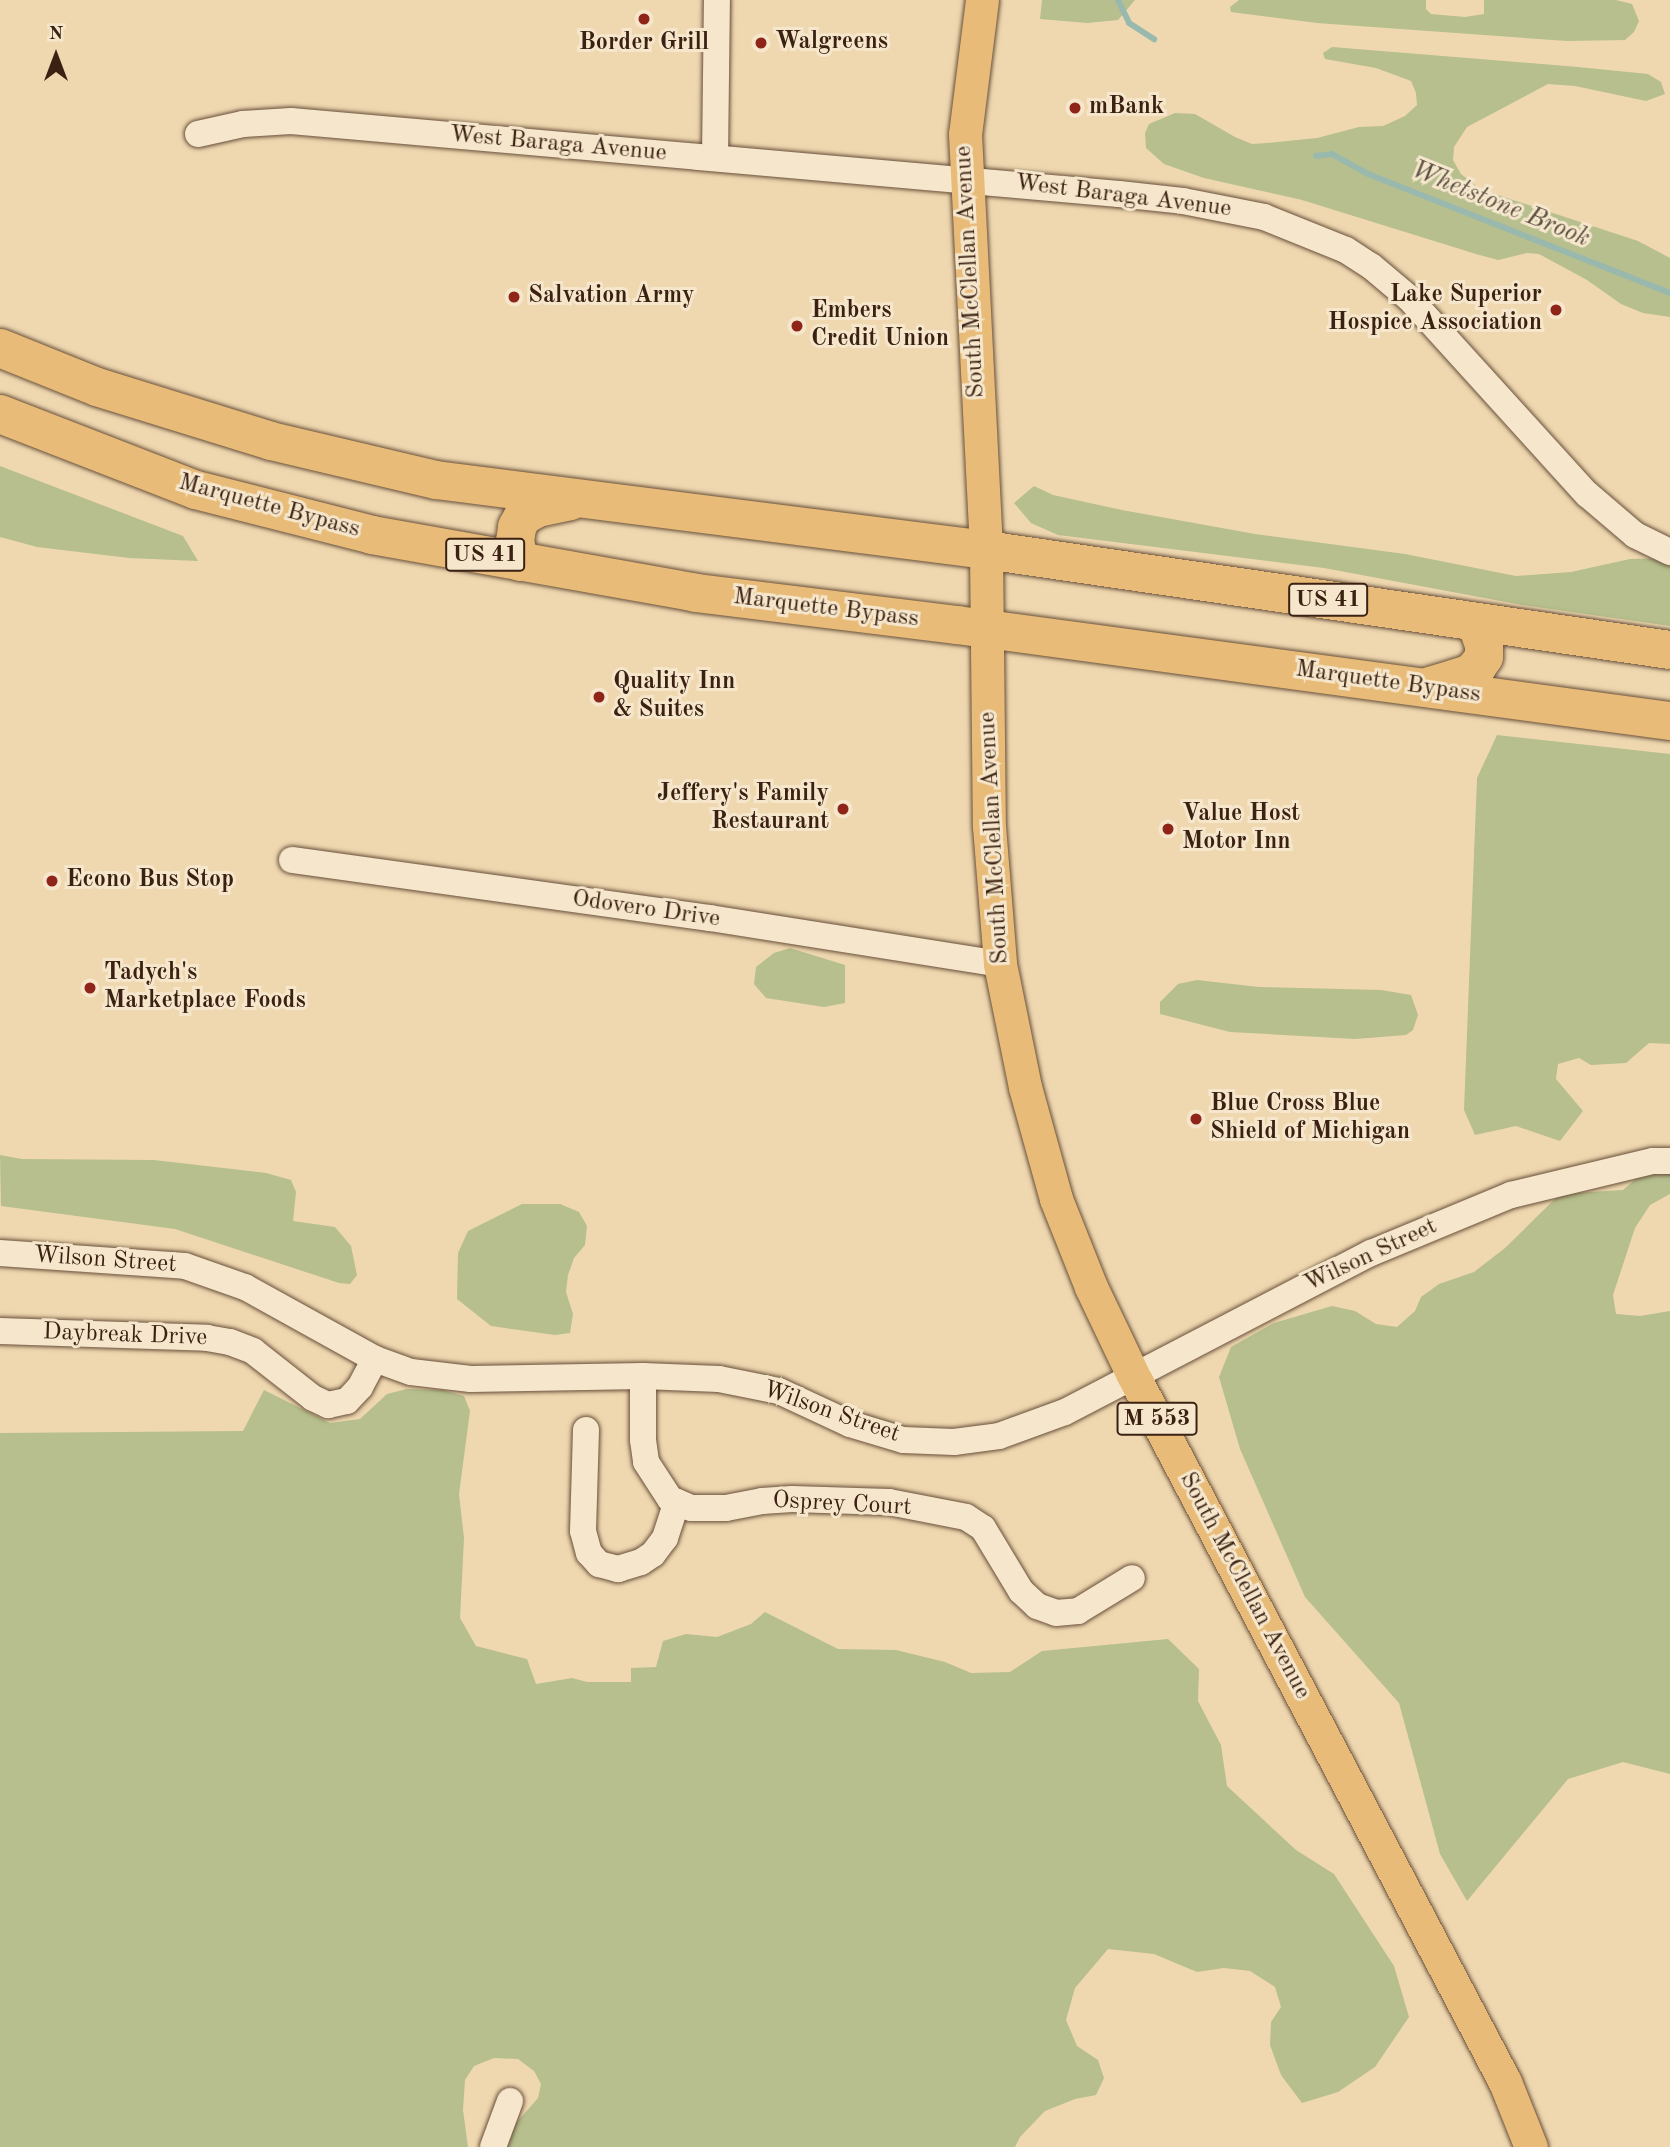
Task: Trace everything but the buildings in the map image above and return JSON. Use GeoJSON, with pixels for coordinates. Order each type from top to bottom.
{"type":"FeatureCollection","features":[{"type":"Feature","properties":{"kind":"highway","name":"US 41"},"geometry":{"type":"LineString","coordinates":[[0,348],[97,387],[271,441],[436,480],[986,550],[1670,650]]}},
{"type":"Feature","properties":{"kind":"highway","name":"Marquette Bypass"},"geometry":{"type":"LineString","coordinates":[[0,414],[196,490],[372,535],[696,593],[1670,721]]}},
{"type":"Feature","properties":{"kind":"highway"},"geometry":{"type":"LineString","coordinates":[[520,562],[515,542],[517,527],[523,516],[538,508],[582,499]]}},
{"type":"Feature","properties":{"kind":"highway"},"geometry":{"type":"LineString","coordinates":[[1424,688],[1469,674],[1477,667],[1484,657],[1484,645],[1476,622]]}},
{"type":"Feature","properties":{"kind":"main road","name":"South McClellan Avenue"},"geometry":{"type":"LineString","coordinates":[[982,0],[965,134],[965,180],[986,550],[989,826],[1000,964],[1025,1087],[1056,1199],[1091,1287],[1133,1375],[1505,2082],[1531,2147]]}},
{"type":"Feature","properties":{"kind":"street"},"geometry":{"type":"LineString","coordinates":[[715,158],[717,0]]}},
{"type":"Feature","properties":{"kind":"street","name":"West Baraga Avenue"},"geometry":{"type":"LineString","coordinates":[[198,134],[243,124],[291,121],[1119,194],[1217,207],[1287,225],[1346,250],[1409,298],[1587,494],[1635,535],[1670,552]]}},
{"type":"Feature","properties":{"kind":"street","name":"Odovero Drive"},"geometry":{"type":"LineString","coordinates":[[292,860],[709,918],[1000,964]]}},
{"type":"Feature","properties":{"kind":"street","name":"Wilson Street"},"geometry":{"type":"LineString","coordinates":[[0,1253],[185,1266],[245,1287],[375,1359],[411,1371],[471,1379],[719,1379],[779,1391],[850,1424],[903,1440],[954,1442],[999,1436],[1065,1412],[1371,1253],[1511,1195],[1653,1161],[1670,1161]]}},
{"type":"Feature","properties":{"kind":"street","name":"Daybreak Drive"},"geometry":{"type":"LineString","coordinates":[[0,1331],[207,1338],[230,1342],[253,1351],[313,1398],[328,1405],[347,1401],[360,1387],[375,1359]]}},
{"type":"Feature","properties":{"kind":"street"},"geometry":{"type":"LineString","coordinates":[[586,1430],[583,1531],[589,1553],[599,1564],[618,1569],[641,1562],[653,1554],[666,1538],[677,1502],[670,1499],[646,1462],[643,1440],[643,1377]]}},
{"type":"Feature","properties":{"kind":"street","name":"Osprey Court"},"geometry":{"type":"LineString","coordinates":[[677,1502],[691,1508],[726,1508],[792,1499],[889,1502],[966,1517],[983,1528],[1021,1591],[1037,1606],[1056,1613],[1078,1611],[1132,1578]]}},
{"type":"Feature","properties":{"kind":"street"},"geometry":{"type":"LineString","coordinates":[[493,2147],[510,2101]]}},
{"type":"Feature","properties":{"kind":"green space"},"geometry":{"type":"Polygon","coordinates":[[[1042,0],[1135,0],[1118,20],[1087,23],[1040,19],[1042,0]]]}},
{"type":"Feature","properties":{"kind":"green space"},"geometry":{"type":"Polygon","coordinates":[[[1239,0],[1426,0],[1426,9],[1431,14],[1465,17],[1484,14],[1484,0],[1616,0],[1632,4],[1639,21],[1634,32],[1625,40],[1567,41],[1317,23],[1231,12],[1230,7],[1239,0]]]}},
{"type":"Feature","properties":{"kind":"green space"},"geometry":{"type":"Polygon","coordinates":[[[1332,47],[1648,74],[1661,82],[1665,94],[1646,101],[1575,86],[1548,84],[1467,127],[1454,147],[1453,160],[1461,174],[1480,189],[1638,241],[1670,258],[1670,317],[1643,313],[1621,304],[1587,280],[1539,254],[1527,253],[1498,260],[1302,200],[1204,178],[1164,164],[1146,148],[1145,133],[1149,124],[1175,113],[1195,114],[1252,144],[1317,138],[1359,127],[1383,126],[1405,116],[1417,105],[1411,81],[1376,68],[1325,59],[1323,53],[1332,47]]]}},
{"type":"Feature","properties":{"kind":"green space"},"geometry":{"type":"Polygon","coordinates":[[[0,466],[183,536],[198,561],[129,558],[37,547],[0,537],[0,466]]]}},
{"type":"Feature","properties":{"kind":"green space"},"geometry":{"type":"Polygon","coordinates":[[[1034,486],[1053,495],[1122,510],[1255,534],[1405,554],[1516,576],[1571,572],[1630,559],[1660,558],[1670,564],[1670,626],[1522,605],[1324,568],[1058,535],[1031,523],[1014,503],[1034,486]]]}},
{"type":"Feature","properties":{"kind":"green space"},"geometry":{"type":"Polygon","coordinates":[[[1497,735],[1670,754],[1670,1044],[1649,1043],[1626,1063],[1591,1065],[1579,1058],[1558,1064],[1556,1079],[1583,1111],[1560,1141],[1516,1126],[1475,1135],[1464,1110],[1477,778],[1497,735]]]}},
{"type":"Feature","properties":{"kind":"green space"},"geometry":{"type":"Polygon","coordinates":[[[790,948],[845,965],[845,1003],[824,1007],[766,998],[754,984],[756,967],[774,953],[790,948]]]}},
{"type":"Feature","properties":{"kind":"green space"},"geometry":{"type":"Polygon","coordinates":[[[1197,980],[1259,987],[1381,990],[1411,995],[1418,1015],[1413,1030],[1406,1035],[1355,1039],[1230,1032],[1160,1014],[1160,1002],[1178,984],[1197,980]]]}},
{"type":"Feature","properties":{"kind":"green space"},"geometry":{"type":"Polygon","coordinates":[[[0,1155],[22,1159],[154,1160],[266,1173],[291,1180],[296,1192],[293,1221],[335,1227],[351,1246],[357,1275],[350,1284],[339,1283],[175,1229],[1,1206],[0,1155]]]}},
{"type":"Feature","properties":{"kind":"green space"},"geometry":{"type":"Polygon","coordinates":[[[1645,1171],[1670,1171],[1670,1194],[1650,1205],[1635,1228],[1613,1295],[1616,1314],[1640,1316],[1670,1311],[1670,1774],[1623,1762],[1568,1779],[1467,1901],[1440,1854],[1399,1703],[1305,1597],[1240,1449],[1219,1377],[1231,1347],[1274,1323],[1332,1306],[1355,1311],[1376,1324],[1397,1327],[1415,1311],[1421,1297],[1439,1284],[1474,1272],[1505,1248],[1560,1194],[1623,1190],[1645,1171]]]}},
{"type":"Feature","properties":{"kind":"green space"},"geometry":{"type":"Polygon","coordinates":[[[522,1204],[560,1204],[579,1212],[587,1226],[585,1245],[574,1258],[568,1275],[566,1292],[573,1314],[570,1333],[555,1335],[491,1326],[457,1299],[458,1253],[468,1231],[522,1204]]]}},
{"type":"Feature","properties":{"kind":"green space"},"geometry":{"type":"Polygon","coordinates":[[[407,1389],[442,1390],[464,1396],[470,1411],[459,1494],[464,1538],[460,1618],[476,1646],[527,1659],[536,1684],[572,1678],[587,1682],[631,1682],[631,1668],[656,1667],[663,1641],[686,1634],[717,1637],[751,1624],[765,1612],[838,1649],[896,1650],[945,1662],[971,1673],[1010,1672],[1042,1651],[1168,1639],[1199,1669],[1198,1701],[1221,1745],[1227,1786],[1296,1850],[1334,1874],[1394,1966],[1409,2017],[1375,2067],[1338,2092],[1302,2103],[1281,2075],[1270,2045],[1271,2022],[1281,2007],[1275,1987],[1250,1971],[1224,1968],[1197,1972],[1154,1954],[1108,1949],[1075,1988],[1066,2020],[1077,2046],[1098,2060],[1104,2078],[1096,2095],[1075,2099],[1045,2111],[1020,2137],[1015,2147],[500,2147],[538,2098],[541,2084],[534,2071],[518,2059],[494,2058],[474,2066],[465,2080],[463,2110],[468,2147],[0,2147],[0,1433],[243,1431],[264,1390],[330,1423],[360,1419],[387,1394],[407,1389]]]}},
{"type":"Feature","properties":{"kind":"waterway","name":"Whetstone Brook"},"geometry":{"type":"LineString","coordinates":[[1118,0],[1129,23],[1154,39]]}},
{"type":"Feature","properties":{"kind":"waterway","name":"Whetstone Brook"},"geometry":{"type":"LineString","coordinates":[[1316,156],[1332,154],[1368,174],[1670,293]]}},
{"type":"Feature","properties":{"kind":"place","name":"Border Grill"},"geometry":{"type":"Point","coordinates":[644,19]}},
{"type":"Feature","properties":{"kind":"place","name":"Walgreens"},"geometry":{"type":"Point","coordinates":[761,43]}},
{"type":"Feature","properties":{"kind":"place","name":"mBank"},"geometry":{"type":"Point","coordinates":[1075,108]}},
{"type":"Feature","properties":{"kind":"place","name":"Salvation Army"},"geometry":{"type":"Point","coordinates":[514,297]}},
{"type":"Feature","properties":{"kind":"place","name":"Lake Superior Hospice Association"},"geometry":{"type":"Point","coordinates":[1556,310]}},
{"type":"Feature","properties":{"kind":"place","name":"Embers Credit Union"},"geometry":{"type":"Point","coordinates":[797,326]}},
{"type":"Feature","properties":{"kind":"place","name":"Quality Inn & Suites"},"geometry":{"type":"Point","coordinates":[599,697]}},
{"type":"Feature","properties":{"kind":"place","name":"Jeffery's Family Restaurant"},"geometry":{"type":"Point","coordinates":[843,809]}},
{"type":"Feature","properties":{"kind":"place","name":"Value Host Motor Inn"},"geometry":{"type":"Point","coordinates":[1168,829]}},
{"type":"Feature","properties":{"kind":"place","name":"Econo Bus Stop"},"geometry":{"type":"Point","coordinates":[52,881]}},
{"type":"Feature","properties":{"kind":"place","name":"Tadych's Marketplace Foods"},"geometry":{"type":"Point","coordinates":[90,988]}},
{"type":"Feature","properties":{"kind":"place","name":"Blue Cross Blue Shield of Michigan"},"geometry":{"type":"Point","coordinates":[1196,1119]}}]}
